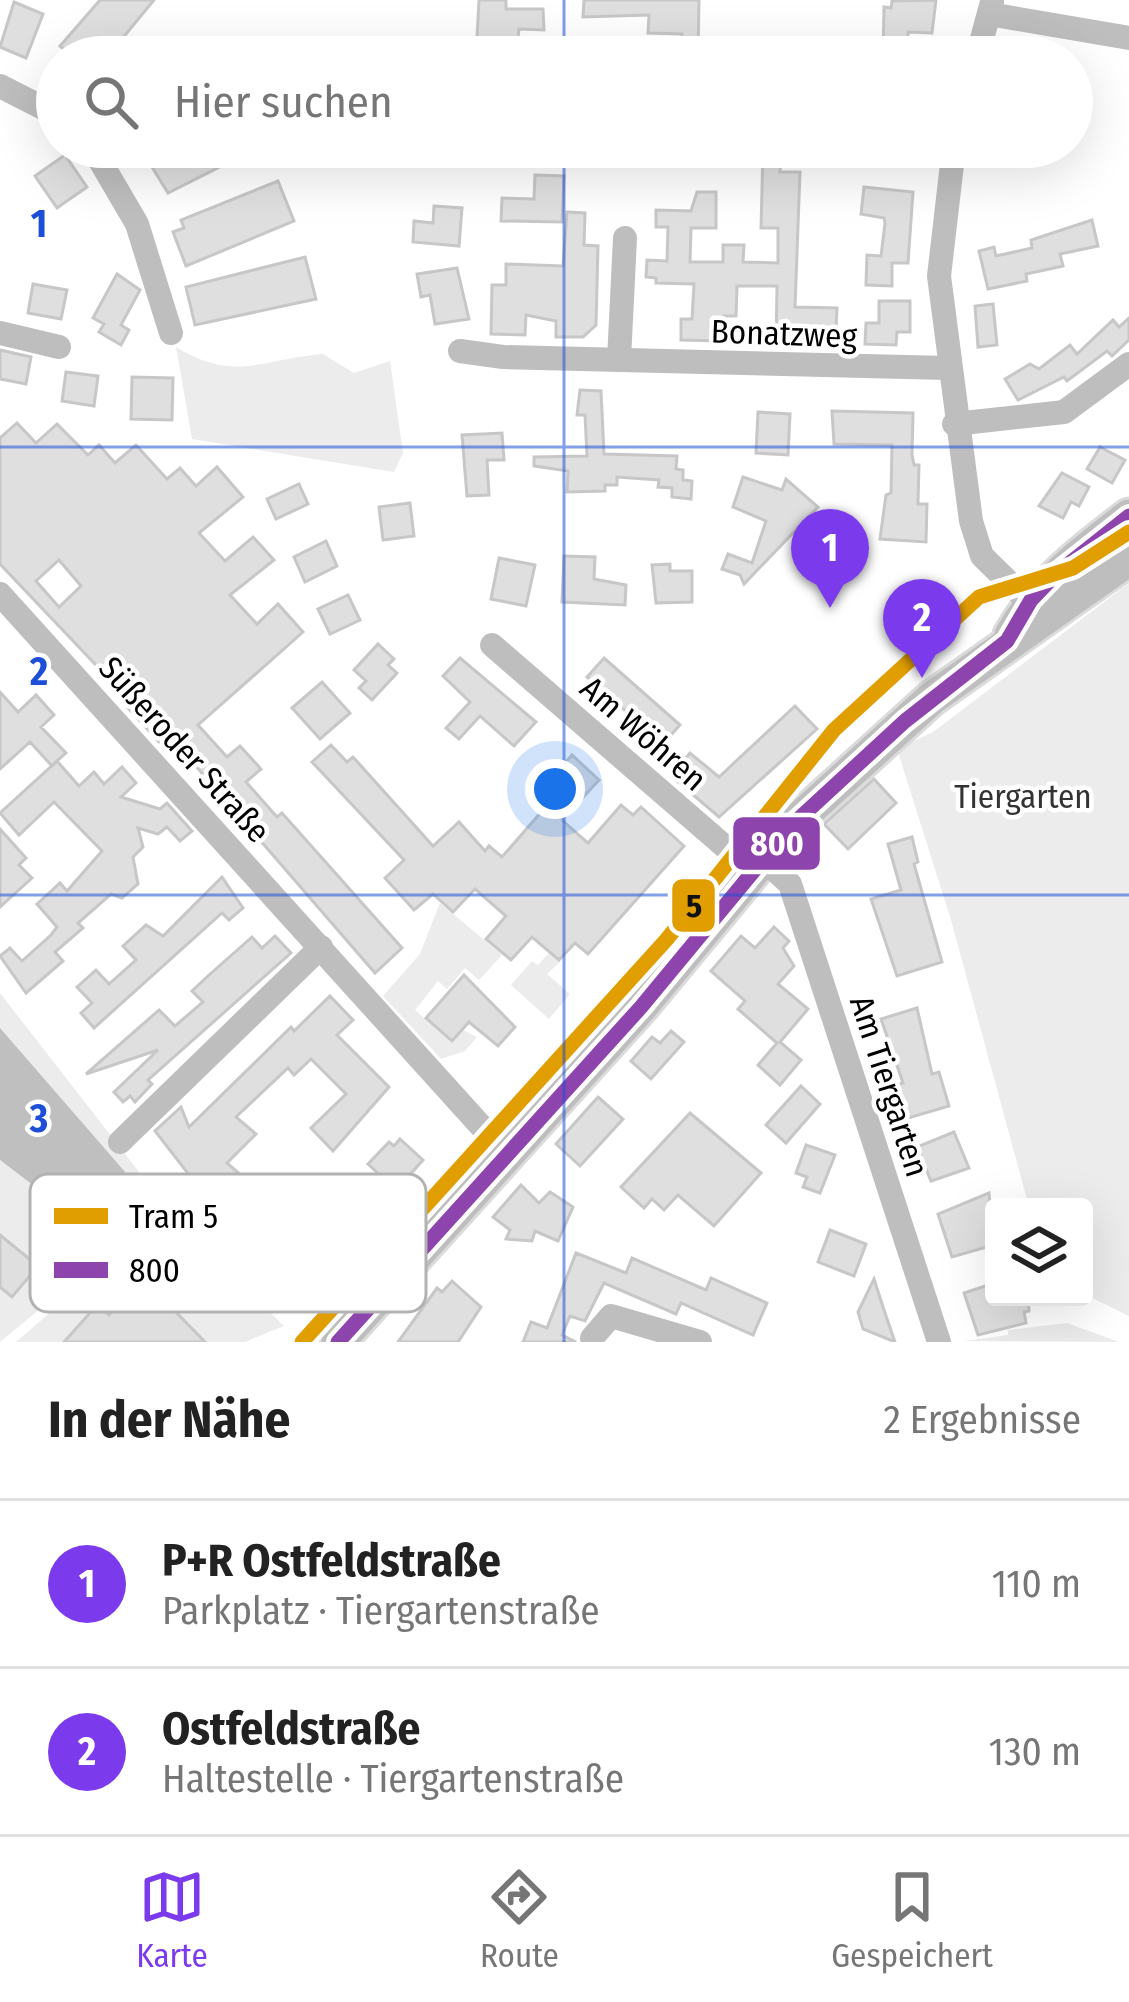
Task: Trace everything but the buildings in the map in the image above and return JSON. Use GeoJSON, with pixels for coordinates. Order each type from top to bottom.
{"type":"FeatureCollection","features":[{"type":"Feature","properties":{"kind":"main road"},"geometry":{"type":"LineString","coordinates":[[426,1246],[641,1007],[791,826],[905,721],[1007,641],[1038,610],[1066,565],[1129,516]]}},
{"type":"Feature","properties":{"kind":"main road"},"geometry":{"type":"LineString","coordinates":[[1038,610],[1129,559]]}},
{"type":"Feature","properties":{"kind":"main road"},"geometry":{"type":"LineString","coordinates":[[338,1342],[365,1312]]}},
{"type":"Feature","properties":{"kind":"street"},"geometry":{"type":"LineString","coordinates":[[983,36],[991,7],[1129,38]]}},
{"type":"Feature","properties":{"kind":"street"},"geometry":{"type":"LineString","coordinates":[[0,86],[36,104]]}},
{"type":"Feature","properties":{"kind":"street"},"geometry":{"type":"LineString","coordinates":[[104,168],[137,224],[171,333]]}},
{"type":"Feature","properties":{"kind":"street"},"geometry":{"type":"LineString","coordinates":[[950,168],[939,276],[954,424],[982,556],[1038,610]]}},
{"type":"Feature","properties":{"kind":"street"},"geometry":{"type":"LineString","coordinates":[[619,360],[625,238]]}},
{"type":"Feature","properties":{"kind":"street"},"geometry":{"type":"LineString","coordinates":[[0,333],[59,347]]}},
{"type":"Feature","properties":{"kind":"street","name":"Bonatzweg"},"geometry":{"type":"LineString","coordinates":[[460,351],[947,368]]}},
{"type":"Feature","properties":{"kind":"street"},"geometry":{"type":"LineString","coordinates":[[954,424],[1064,412],[1129,364]]}},
{"type":"Feature","properties":{"kind":"street","name":"Süßeroder Straße"},"geometry":{"type":"LineString","coordinates":[[0,594],[508,1156]]}},
{"type":"Feature","properties":{"kind":"street","name":"Am Wöhren"},"geometry":{"type":"LineString","coordinates":[[492,645],[758,866]]}},
{"type":"Feature","properties":{"kind":"street","name":"Am Tiergarten"},"geometry":{"type":"LineString","coordinates":[[758,866],[790,884],[939,1342]]}},
{"type":"Feature","properties":{"kind":"street"},"geometry":{"type":"LineString","coordinates":[[120,1142],[322,947]]}},
{"type":"Feature","properties":{"kind":"street"},"geometry":{"type":"LineString","coordinates":[[592,1338],[610,1316],[700,1342]]}},
{"type":"Feature","properties":{"kind":"green space"},"geometry":{"type":"Polygon","coordinates":[[[176,347],[197,358],[232,366],[323,354],[354,373],[390,361],[403,453],[394,472],[192,439],[176,347]]]}},
{"type":"Feature","properties":{"kind":"green space","name":"Tiergarten"},"geometry":{"type":"Polygon","coordinates":[[[1129,583],[1129,1316],[1093,1298],[1093,1198],[1027,1198],[951,920],[897,749],[933,732],[1129,583]]]}},
{"type":"Feature","properties":{"kind":"green space"},"geometry":{"type":"Polygon","coordinates":[[[440,903],[502,955],[479,980],[465,968],[447,989],[438,981],[415,1010],[451,1042],[463,1030],[477,1037],[465,1051],[441,1059],[383,996],[420,954],[440,903]]]}},
{"type":"Feature","properties":{"kind":"green space"},"geometry":{"type":"Polygon","coordinates":[[[549,953],[560,962],[547,974],[570,994],[549,1019],[511,985],[532,961],[538,965],[549,953]]]}},
{"type":"Feature","properties":{"kind":"green space"},"geometry":{"type":"Polygon","coordinates":[[[0,993],[141,1174],[30,1174],[30,1260],[0,1235],[0,993]]]}},
{"type":"Feature","properties":{"kind":"green space"},"geometry":{"type":"Polygon","coordinates":[[[30,1277],[30,1312],[36,1312],[0,1342],[0,1287],[13,1297],[30,1277]]]}},
{"type":"Feature","properties":{"kind":"green space"},"geometry":{"type":"Polygon","coordinates":[[[51,1312],[91,1312],[64,1342],[16,1342],[51,1312]]]}},
{"type":"Feature","properties":{"kind":"green space"},"geometry":{"type":"Polygon","coordinates":[[[176,1312],[270,1312],[284,1326],[245,1342],[205,1342],[176,1312]]]}},
{"type":"Feature","properties":{"kind":"green space"},"geometry":{"type":"Polygon","coordinates":[[[1067,1323],[1119,1342],[964,1341],[1008,1335],[1008,1330],[1067,1323]]]}},
{"type":"Feature","properties":{"kind":"shaded area"},"geometry":{"type":"Polygon","coordinates":[[[0,1028],[127,1174],[30,1174],[30,1183],[0,1160],[0,1028]]]}},
{"type":"Feature","properties":{"kind":"tram line","name":"5"},"geometry":{"type":"LineString","coordinates":[[426,1205],[667,939],[834,730],[979,597],[1073,568],[1129,532]]}},
{"type":"Feature","properties":{"kind":"tram line","name":"5"},"geometry":{"type":"LineString","coordinates":[[302,1342],[329,1312]]}},
{"type":"Feature","properties":{"kind":"transit line","name":"800"},"geometry":{"type":"LineString","coordinates":[[426,1245],[641,1007],[791,826],[905,721],[1007,641],[1031,600],[1056,574],[1129,516]]}},
{"type":"Feature","properties":{"kind":"transit line","name":"800"},"geometry":{"type":"LineString","coordinates":[[338,1342],[365,1312]]}},
{"type":"Feature","properties":{"kind":"place","name":"P+R Ostfeldstraße"},"geometry":{"type":"Point","coordinates":[830,608]}},
{"type":"Feature","properties":{"kind":"place","name":"Ostfeldstraße"},"geometry":{"type":"Point","coordinates":[922,678]}}]}
